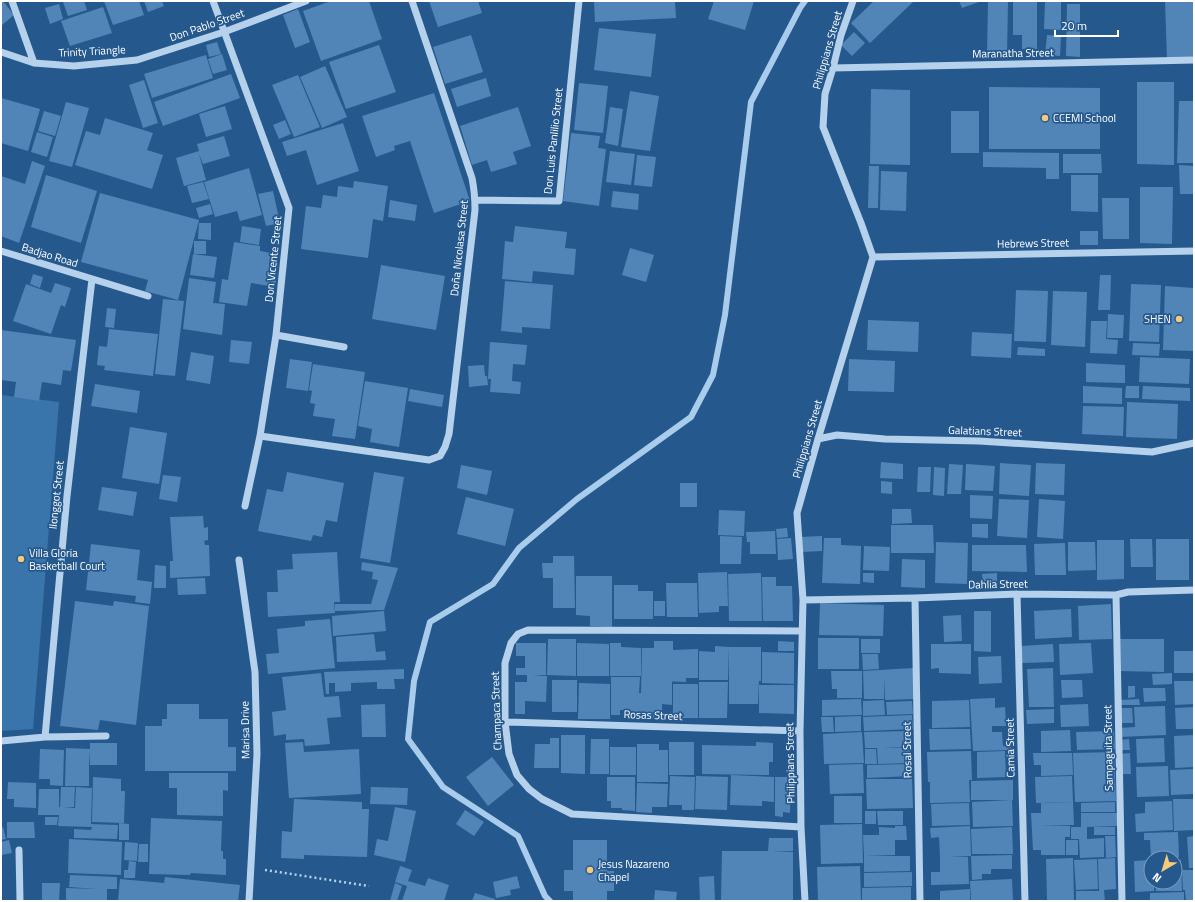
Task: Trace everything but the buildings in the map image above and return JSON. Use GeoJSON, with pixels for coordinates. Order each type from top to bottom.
{"type":"FeatureCollection","features":[{"type":"Feature","properties":{"kind":"street"},"geometry":{"type":"LineString","coordinates":[[12,1],[34,63]]}},
{"type":"Feature","properties":{"kind":"street","name":"Don Vicente Street"},"geometry":{"type":"LineString","coordinates":[[213,1],[289,208],[276,335],[260,436],[245,506]]}},
{"type":"Feature","properties":{"kind":"street","name":"Don Pablo Street"},"geometry":{"type":"LineString","coordinates":[[137,60],[224,32],[306,1]]}},
{"type":"Feature","properties":{"kind":"street","name":"Doña Nicolasa Street"},"geometry":{"type":"LineString","coordinates":[[260,436],[429,460],[440,456],[445,447],[449,434],[475,200],[472,178],[412,1]]}},
{"type":"Feature","properties":{"kind":"street","name":"Don Luis Panlilio Street"},"geometry":{"type":"LineString","coordinates":[[475,200],[558,201],[579,1]]}},
{"type":"Feature","properties":{"kind":"street","name":"Philippians Street"},"geometry":{"type":"LineString","coordinates":[[805,901],[801,827],[800,731],[803,600],[796,513],[873,257],[823,127],[825,94],[841,35],[853,1]]}},
{"type":"Feature","properties":{"kind":"street","name":"Trinity Triangle"},"geometry":{"type":"LineString","coordinates":[[1,52],[34,63],[74,66],[137,60]]}},
{"type":"Feature","properties":{"kind":"street","name":"Maranatha Street"},"geometry":{"type":"LineString","coordinates":[[833,68],[1194,60]]}},
{"type":"Feature","properties":{"kind":"street","name":"Badjao Road"},"geometry":{"type":"LineString","coordinates":[[1,251],[148,296]]}},
{"type":"Feature","properties":{"kind":"street","name":"Hebrews Street"},"geometry":{"type":"LineString","coordinates":[[873,257],[1194,251]]}},
{"type":"Feature","properties":{"kind":"street","name":"Ilonggot Street"},"geometry":{"type":"LineString","coordinates":[[44,737],[67,496],[92,280]]}},
{"type":"Feature","properties":{"kind":"street"},"geometry":{"type":"LineString","coordinates":[[276,335],[344,347]]}},
{"type":"Feature","properties":{"kind":"street","name":"Galatians Street"},"geometry":{"type":"LineString","coordinates":[[818,439],[836,435],[884,439],[979,441],[1152,452],[1194,443]]}},
{"type":"Feature","properties":{"kind":"street","name":"Marisa Drive"},"geometry":{"type":"LineString","coordinates":[[239,560],[255,672],[257,754],[249,901]]}},
{"type":"Feature","properties":{"kind":"street","name":"Dahlia Street"},"geometry":{"type":"LineString","coordinates":[[803,600],[1017,594],[1116,595],[1128,592],[1194,590]]}},
{"type":"Feature","properties":{"kind":"street","name":"Camia Street"},"geometry":{"type":"LineString","coordinates":[[1017,594],[1025,901]]}},
{"type":"Feature","properties":{"kind":"street","name":"Sampaguita Street"},"geometry":{"type":"LineString","coordinates":[[1116,595],[1122,901]]}},
{"type":"Feature","properties":{"kind":"street","name":"Rosal Street"},"geometry":{"type":"LineString","coordinates":[[916,598],[920,901]]}},
{"type":"Feature","properties":{"kind":"street","name":"Champaca Street"},"geometry":{"type":"LineString","coordinates":[[801,827],[572,814],[542,799],[529,789],[517,775],[509,754],[505,722],[505,663],[511,643],[518,634],[528,630],[802,631]]}},
{"type":"Feature","properties":{"kind":"street","name":"Rosas Street"},"geometry":{"type":"LineString","coordinates":[[505,722],[800,731]]}},
{"type":"Feature","properties":{"kind":"street"},"geometry":{"type":"LineString","coordinates":[[1,741],[44,737],[106,736]]}},
{"type":"Feature","properties":{"kind":"street"},"geometry":{"type":"LineString","coordinates":[[19,850],[20,901]]}},
{"type":"Feature","properties":{"kind":"path"},"geometry":{"type":"LineString","coordinates":[[250,868],[369,886]]}},
{"type":"Feature","properties":{"kind":"shaded area"},"geometry":{"type":"Polygon","coordinates":[[[1,395],[59,402],[33,729],[1,731],[1,395]]]}},
{"type":"Feature","properties":{"kind":"waterway"},"geometry":{"type":"LineString","coordinates":[[550,901],[545,896],[518,836],[443,787],[408,739],[414,681],[430,622],[493,584],[519,548],[577,499],[691,417],[713,375],[725,315],[751,102],[805,1]]}},
{"type":"Feature","properties":{"kind":"place","name":"CCEMI School"},"geometry":{"type":"Point","coordinates":[1045,118]}},
{"type":"Feature","properties":{"kind":"place","name":"SHEN"},"geometry":{"type":"Point","coordinates":[1179,319]}},
{"type":"Feature","properties":{"kind":"place","name":"Villa Gloria Basketball Court"},"geometry":{"type":"Point","coordinates":[21,559]}},
{"type":"Feature","properties":{"kind":"place","name":"Jesus Nazareno Chapel"},"geometry":{"type":"Point","coordinates":[590,870]}}]}
